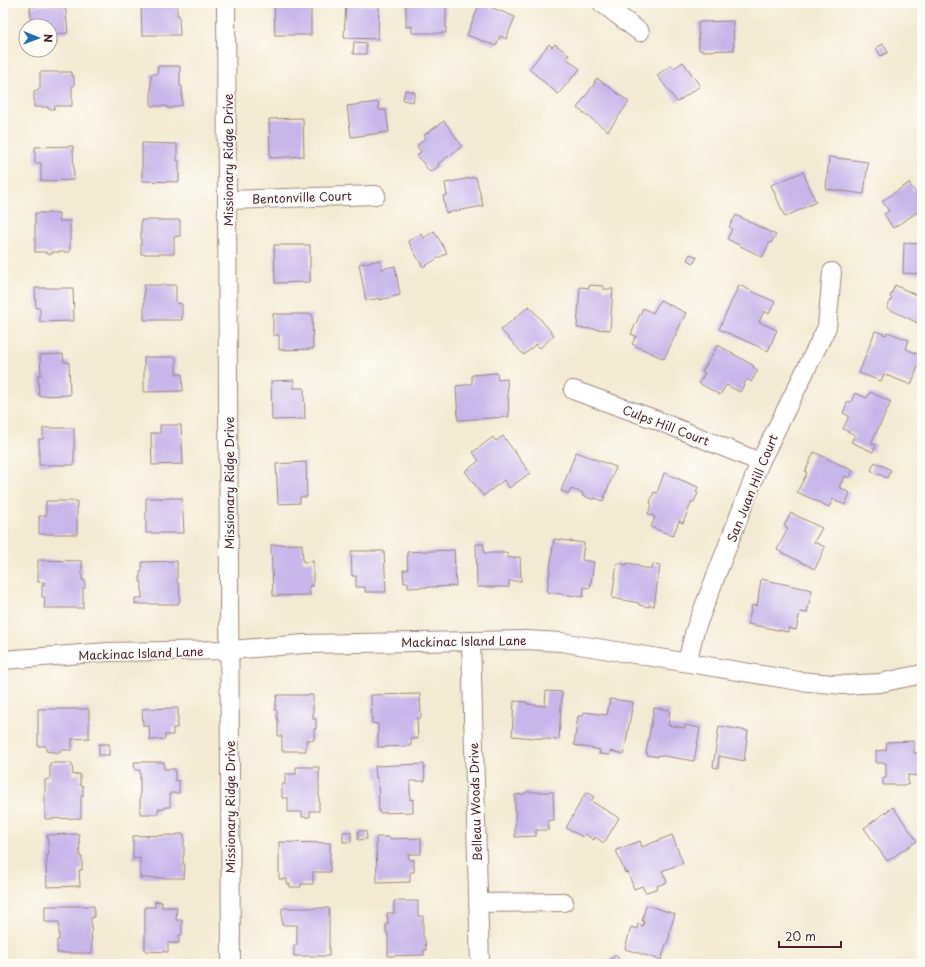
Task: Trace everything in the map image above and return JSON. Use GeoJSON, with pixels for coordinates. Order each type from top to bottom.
{"type":"FeatureCollection","features":[{"type":"Feature","properties":{"kind":"street","name":"Missionary Ridge Drive"},"geometry":{"type":"LineString","coordinates":[[226,3],[230,650],[230,964]]}},
{"type":"Feature","properties":{"kind":"street"},"geometry":{"type":"LineString","coordinates":[[602,3],[640,32]]}},
{"type":"Feature","properties":{"kind":"street","name":"Bentonville Court"},"geometry":{"type":"LineString","coordinates":[[228,200],[376,195]]}},
{"type":"Feature","properties":{"kind":"street","name":"San Juan Hill Court"},"geometry":{"type":"LineString","coordinates":[[687,662],[696,630],[760,462],[827,327],[832,272]]}},
{"type":"Feature","properties":{"kind":"street","name":"Culps Hill Court"},"geometry":{"type":"LineString","coordinates":[[572,390],[654,419],[760,462]]}},
{"type":"Feature","properties":{"kind":"street","name":"Mackinac Island Lane"},"geometry":{"type":"LineString","coordinates":[[3,660],[108,652],[230,650],[304,644],[526,640],[560,642],[799,681],[843,685],[880,683],[922,674]]}},
{"type":"Feature","properties":{"kind":"street","name":"Belleau Woods Drive"},"geometry":{"type":"LineString","coordinates":[[471,641],[480,964]]}},
{"type":"Feature","properties":{"kind":"street"},"geometry":{"type":"LineString","coordinates":[[478,903],[564,902]]}},
{"type":"Feature","properties":{"kind":"building"},"geometry":{"type":"Polygon","coordinates":[[[65,3],[68,33],[58,34],[58,18],[31,18],[30,7],[65,3]]]}},
{"type":"Feature","properties":{"kind":"building"},"geometry":{"type":"Polygon","coordinates":[[[141,3],[177,3],[180,35],[142,35],[141,3]]]}},
{"type":"Feature","properties":{"kind":"building"},"geometry":{"type":"Polygon","coordinates":[[[274,3],[311,3],[311,35],[275,35],[274,3]]]}},
{"type":"Feature","properties":{"kind":"building"},"geometry":{"type":"Polygon","coordinates":[[[346,3],[379,5],[378,39],[344,38],[346,3]]]}},
{"type":"Feature","properties":{"kind":"building"},"geometry":{"type":"Polygon","coordinates":[[[446,3],[446,33],[412,33],[412,26],[406,27],[406,4],[446,3]]]}},
{"type":"Feature","properties":{"kind":"building"},"geometry":{"type":"Polygon","coordinates":[[[480,3],[515,17],[506,39],[500,36],[496,46],[467,35],[480,3]]]}},
{"type":"Feature","properties":{"kind":"building"},"geometry":{"type":"Polygon","coordinates":[[[733,21],[734,50],[699,50],[698,22],[733,21]]]}},
{"type":"Feature","properties":{"kind":"building"},"geometry":{"type":"Polygon","coordinates":[[[354,42],[366,43],[366,54],[353,54],[354,42]]]}},
{"type":"Feature","properties":{"kind":"building"},"geometry":{"type":"Polygon","coordinates":[[[549,44],[552,47],[555,44],[569,55],[566,58],[580,69],[558,94],[529,69],[549,44]]]}},
{"type":"Feature","properties":{"kind":"building"},"geometry":{"type":"Polygon","coordinates":[[[883,44],[888,52],[881,56],[876,48],[883,44]]]}},
{"type":"Feature","properties":{"kind":"building"},"geometry":{"type":"Polygon","coordinates":[[[683,62],[700,86],[677,102],[657,75],[671,65],[674,68],[683,62]]]}},
{"type":"Feature","properties":{"kind":"building"},"geometry":{"type":"Polygon","coordinates":[[[158,66],[180,66],[182,105],[173,108],[167,108],[167,106],[151,106],[151,74],[157,74],[158,66]]]}},
{"type":"Feature","properties":{"kind":"building"},"geometry":{"type":"Polygon","coordinates":[[[40,72],[72,72],[72,76],[74,76],[74,86],[72,86],[72,106],[55,106],[54,109],[48,109],[48,107],[34,107],[34,91],[38,91],[38,89],[40,89],[40,72]]]}},
{"type":"Feature","properties":{"kind":"building"},"geometry":{"type":"Polygon","coordinates":[[[597,78],[629,102],[608,131],[577,108],[597,78]]]}},
{"type":"Feature","properties":{"kind":"building"},"geometry":{"type":"Polygon","coordinates":[[[405,90],[415,92],[413,102],[403,100],[405,90]]]}},
{"type":"Feature","properties":{"kind":"building"},"geometry":{"type":"Polygon","coordinates":[[[378,102],[379,110],[386,110],[389,132],[351,137],[347,106],[378,102]]]}},
{"type":"Feature","properties":{"kind":"building"},"geometry":{"type":"Polygon","coordinates":[[[303,118],[304,156],[270,158],[269,119],[303,118]]]}},
{"type":"Feature","properties":{"kind":"building"},"geometry":{"type":"Polygon","coordinates":[[[444,121],[462,146],[430,172],[417,155],[421,152],[417,146],[426,138],[424,135],[444,121]]]}},
{"type":"Feature","properties":{"kind":"building"},"geometry":{"type":"Polygon","coordinates":[[[142,143],[177,144],[179,182],[142,181],[142,143]]]}},
{"type":"Feature","properties":{"kind":"building"},"geometry":{"type":"Polygon","coordinates":[[[73,146],[74,180],[41,181],[41,163],[35,163],[35,147],[73,146]]]}},
{"type":"Feature","properties":{"kind":"building"},"geometry":{"type":"Polygon","coordinates":[[[829,157],[868,162],[864,194],[826,189],[829,157]]]}},
{"type":"Feature","properties":{"kind":"building"},"geometry":{"type":"Polygon","coordinates":[[[803,172],[816,202],[785,217],[771,185],[803,172]]]}},
{"type":"Feature","properties":{"kind":"building"},"geometry":{"type":"Polygon","coordinates":[[[476,177],[483,206],[446,213],[443,196],[447,195],[445,183],[476,177]]]}},
{"type":"Feature","properties":{"kind":"building"},"geometry":{"type":"Polygon","coordinates":[[[909,183],[922,203],[922,209],[893,228],[884,214],[889,211],[882,201],[909,183]]]}},
{"type":"Feature","properties":{"kind":"building"},"geometry":{"type":"Polygon","coordinates":[[[35,213],[59,213],[59,221],[70,221],[70,252],[52,252],[52,254],[46,254],[46,252],[35,252],[35,213]]]}},
{"type":"Feature","properties":{"kind":"building"},"geometry":{"type":"Polygon","coordinates":[[[736,215],[776,235],[771,243],[770,242],[762,257],[727,239],[732,229],[729,227],[736,215]]]}},
{"type":"Feature","properties":{"kind":"building"},"geometry":{"type":"Polygon","coordinates":[[[141,220],[180,220],[180,236],[174,237],[174,254],[141,254],[141,220]]]}},
{"type":"Feature","properties":{"kind":"building"},"geometry":{"type":"Polygon","coordinates":[[[434,231],[447,253],[423,267],[408,241],[421,234],[424,238],[434,231]]]}},
{"type":"Feature","properties":{"kind":"building"},"geometry":{"type":"Polygon","coordinates":[[[904,243],[922,244],[922,274],[903,273],[904,243]]]}},
{"type":"Feature","properties":{"kind":"building"},"geometry":{"type":"Polygon","coordinates":[[[274,245],[310,245],[310,282],[275,283],[274,245]]]}},
{"type":"Feature","properties":{"kind":"building"},"geometry":{"type":"Polygon","coordinates":[[[690,254],[697,257],[694,263],[687,260],[690,254]]]}},
{"type":"Feature","properties":{"kind":"building"},"geometry":{"type":"Polygon","coordinates":[[[380,260],[381,269],[395,266],[400,295],[380,300],[380,298],[366,301],[359,264],[380,260]]]}},
{"type":"Feature","properties":{"kind":"building"},"geometry":{"type":"Polygon","coordinates":[[[144,285],[176,285],[176,303],[182,304],[182,320],[144,320],[144,285]]]}},
{"type":"Feature","properties":{"kind":"building"},"geometry":{"type":"Polygon","coordinates":[[[590,285],[603,286],[603,289],[613,289],[610,330],[577,328],[580,287],[589,288],[590,285]]]}},
{"type":"Feature","properties":{"kind":"building"},"geometry":{"type":"Polygon","coordinates":[[[739,285],[775,302],[769,314],[764,311],[759,322],[777,330],[768,351],[719,329],[739,285]]]}},
{"type":"Feature","properties":{"kind":"building"},"geometry":{"type":"Polygon","coordinates":[[[895,285],[922,298],[922,325],[887,308],[892,298],[890,297],[895,285]]]}},
{"type":"Feature","properties":{"kind":"building"},"geometry":{"type":"Polygon","coordinates":[[[35,288],[73,288],[74,321],[40,322],[40,308],[36,308],[35,288]]]}},
{"type":"Feature","properties":{"kind":"building"},"geometry":{"type":"Polygon","coordinates":[[[660,300],[686,313],[664,359],[632,344],[636,336],[631,334],[643,308],[653,313],[660,300]]]}},
{"type":"Feature","properties":{"kind":"building"},"geometry":{"type":"Polygon","coordinates":[[[529,306],[554,335],[540,348],[536,344],[524,355],[501,330],[529,306]]]}},
{"type":"Feature","properties":{"kind":"building"},"geometry":{"type":"Polygon","coordinates":[[[273,314],[312,314],[313,349],[279,350],[279,335],[273,335],[273,314]]]}},
{"type":"Feature","properties":{"kind":"building"},"geometry":{"type":"Polygon","coordinates":[[[875,331],[886,335],[887,332],[909,340],[906,349],[922,356],[911,385],[884,374],[881,381],[859,373],[875,331]]]}},
{"type":"Feature","properties":{"kind":"building"},"geometry":{"type":"Polygon","coordinates":[[[718,345],[754,366],[753,367],[758,370],[751,382],[747,379],[740,392],[726,385],[720,395],[699,383],[705,373],[702,372],[718,345]]]}},
{"type":"Feature","properties":{"kind":"building"},"geometry":{"type":"Polygon","coordinates":[[[63,354],[64,362],[69,362],[70,395],[39,396],[38,375],[41,375],[40,355],[63,354]]]}},
{"type":"Feature","properties":{"kind":"building"},"geometry":{"type":"Polygon","coordinates":[[[144,357],[176,357],[176,374],[182,374],[183,391],[144,392],[144,357]]]}},
{"type":"Feature","properties":{"kind":"building"},"geometry":{"type":"Polygon","coordinates":[[[497,373],[498,380],[507,379],[509,417],[458,420],[456,386],[472,384],[472,375],[497,373]]]}},
{"type":"Feature","properties":{"kind":"building"},"geometry":{"type":"Polygon","coordinates":[[[294,380],[294,388],[304,388],[305,419],[272,420],[271,381],[294,380]]]}},
{"type":"Feature","properties":{"kind":"building"},"geometry":{"type":"Polygon","coordinates":[[[870,392],[891,402],[871,443],[876,445],[873,452],[851,442],[855,435],[843,429],[849,416],[843,413],[848,401],[851,402],[855,393],[867,398],[870,392]]]}},
{"type":"Feature","properties":{"kind":"building"},"geometry":{"type":"Polygon","coordinates":[[[160,425],[181,425],[183,464],[152,465],[151,433],[160,433],[160,425]]]}},
{"type":"Feature","properties":{"kind":"building"},"geometry":{"type":"Polygon","coordinates":[[[43,428],[74,428],[74,465],[39,465],[39,439],[43,439],[43,428]]]}},
{"type":"Feature","properties":{"kind":"building"},"geometry":{"type":"Polygon","coordinates":[[[503,436],[530,473],[509,488],[504,480],[483,496],[465,471],[479,461],[473,452],[493,437],[496,441],[503,436]]]}},
{"type":"Feature","properties":{"kind":"building"},"geometry":{"type":"Polygon","coordinates":[[[576,452],[616,467],[603,501],[582,496],[583,493],[571,489],[569,494],[561,491],[576,452]]]}},
{"type":"Feature","properties":{"kind":"building"},"geometry":{"type":"Polygon","coordinates":[[[814,452],[853,471],[849,478],[845,476],[839,487],[850,493],[845,505],[833,499],[829,507],[797,492],[807,473],[805,472],[814,452]]]}},
{"type":"Feature","properties":{"kind":"building"},"geometry":{"type":"Polygon","coordinates":[[[306,462],[307,497],[300,497],[300,503],[278,504],[276,464],[306,462]]]}},
{"type":"Feature","properties":{"kind":"building"},"geometry":{"type":"Polygon","coordinates":[[[875,462],[891,470],[887,478],[879,474],[878,475],[871,470],[875,462]]]}},
{"type":"Feature","properties":{"kind":"building"},"geometry":{"type":"Polygon","coordinates":[[[664,473],[698,487],[696,492],[698,493],[694,502],[692,501],[683,523],[679,521],[673,536],[651,527],[655,517],[648,514],[652,504],[650,503],[654,492],[657,493],[664,473]]]}},
{"type":"Feature","properties":{"kind":"building"},"geometry":{"type":"Polygon","coordinates":[[[146,498],[182,498],[184,533],[146,533],[146,498]]]}},
{"type":"Feature","properties":{"kind":"building"},"geometry":{"type":"Polygon","coordinates":[[[46,501],[77,501],[77,534],[39,534],[39,516],[46,516],[46,501]]]}},
{"type":"Feature","properties":{"kind":"building"},"geometry":{"type":"Polygon","coordinates":[[[791,513],[822,528],[814,542],[825,547],[815,569],[777,550],[788,528],[784,526],[791,513]]]}},
{"type":"Feature","properties":{"kind":"building"},"geometry":{"type":"Polygon","coordinates":[[[554,539],[584,543],[582,560],[594,562],[590,588],[584,587],[583,597],[547,592],[554,539]]]}},
{"type":"Feature","properties":{"kind":"building"},"geometry":{"type":"Polygon","coordinates":[[[302,544],[303,562],[313,561],[313,586],[309,586],[310,595],[273,596],[271,545],[302,544]]]}},
{"type":"Feature","properties":{"kind":"building"},"geometry":{"type":"Polygon","coordinates":[[[476,544],[484,544],[484,553],[507,553],[508,558],[520,557],[521,581],[509,581],[509,587],[477,587],[476,544]]]}},
{"type":"Feature","properties":{"kind":"building"},"geometry":{"type":"Polygon","coordinates":[[[454,550],[456,586],[408,588],[408,582],[404,583],[403,570],[408,570],[407,552],[454,550]]]}},
{"type":"Feature","properties":{"kind":"building"},"geometry":{"type":"Polygon","coordinates":[[[351,551],[384,551],[386,592],[365,592],[365,587],[356,587],[356,576],[352,576],[351,551]]]}},
{"type":"Feature","properties":{"kind":"building"},"geometry":{"type":"Polygon","coordinates":[[[38,560],[82,561],[82,580],[85,580],[85,588],[83,588],[83,608],[44,608],[45,597],[42,597],[42,585],[44,585],[44,582],[38,582],[38,560]]]}},
{"type":"Feature","properties":{"kind":"building"},"geometry":{"type":"Polygon","coordinates":[[[177,561],[177,583],[179,583],[180,600],[178,604],[135,604],[135,598],[142,598],[142,582],[140,582],[140,572],[142,572],[142,562],[177,561]]]}},
{"type":"Feature","properties":{"kind":"building"},"geometry":{"type":"Polygon","coordinates":[[[617,563],[639,565],[639,567],[652,569],[653,564],[660,565],[654,606],[649,605],[649,607],[639,605],[639,603],[612,598],[617,563]]]}},
{"type":"Feature","properties":{"kind":"building"},"geometry":{"type":"Polygon","coordinates":[[[761,579],[812,590],[807,613],[800,612],[796,630],[788,628],[788,632],[748,624],[752,605],[757,606],[761,579]]]}},
{"type":"Feature","properties":{"kind":"building"},"geometry":{"type":"Polygon","coordinates":[[[546,691],[562,692],[559,738],[557,740],[512,736],[514,701],[545,706],[546,691]]]}},
{"type":"Feature","properties":{"kind":"building"},"geometry":{"type":"Polygon","coordinates":[[[420,694],[421,718],[417,718],[418,739],[411,738],[411,746],[378,747],[378,724],[372,723],[371,695],[420,694]]]}},
{"type":"Feature","properties":{"kind":"building"},"geometry":{"type":"Polygon","coordinates":[[[277,695],[313,695],[313,719],[316,719],[316,729],[314,729],[314,740],[306,740],[306,751],[282,751],[282,736],[278,736],[278,719],[277,711],[275,710],[277,695]]]}},
{"type":"Feature","properties":{"kind":"building"},"geometry":{"type":"Polygon","coordinates":[[[610,699],[633,702],[624,754],[610,751],[610,755],[599,754],[600,750],[574,745],[578,716],[583,716],[584,712],[607,715],[610,699]]]}},
{"type":"Feature","properties":{"kind":"building"},"geometry":{"type":"Polygon","coordinates":[[[178,708],[178,723],[177,728],[173,728],[173,735],[165,735],[165,739],[150,740],[149,726],[143,726],[142,709],[178,708]]]}},
{"type":"Feature","properties":{"kind":"building"},"geometry":{"type":"Polygon","coordinates":[[[654,708],[670,710],[668,725],[685,728],[685,725],[700,728],[694,761],[658,755],[658,757],[647,755],[648,753],[646,753],[654,708]]]}},
{"type":"Feature","properties":{"kind":"building"},"geometry":{"type":"Polygon","coordinates":[[[38,709],[89,709],[89,738],[72,739],[72,750],[60,750],[60,753],[46,751],[46,746],[38,746],[38,709]]]}},
{"type":"Feature","properties":{"kind":"building"},"geometry":{"type":"Polygon","coordinates":[[[719,726],[748,731],[744,761],[719,756],[718,768],[713,767],[719,726]]]}},
{"type":"Feature","properties":{"kind":"building"},"geometry":{"type":"Polygon","coordinates":[[[914,741],[914,753],[919,753],[920,776],[908,775],[908,785],[883,785],[883,778],[886,778],[886,763],[876,763],[876,751],[886,750],[887,742],[914,741]]]}},
{"type":"Feature","properties":{"kind":"building"},"geometry":{"type":"Polygon","coordinates":[[[99,744],[109,744],[109,755],[99,755],[99,744]]]}},
{"type":"Feature","properties":{"kind":"building"},"geometry":{"type":"Polygon","coordinates":[[[134,762],[164,762],[164,769],[175,769],[175,781],[179,780],[179,793],[170,793],[170,807],[158,809],[158,814],[140,814],[140,770],[135,770],[134,762]]]}},
{"type":"Feature","properties":{"kind":"building"},"geometry":{"type":"Polygon","coordinates":[[[50,763],[72,763],[73,775],[80,774],[80,785],[83,786],[83,796],[81,796],[81,818],[45,819],[45,780],[50,779],[50,763]]]}},
{"type":"Feature","properties":{"kind":"building"},"geometry":{"type":"Polygon","coordinates":[[[424,764],[425,781],[410,781],[410,800],[413,799],[413,812],[379,813],[378,778],[376,778],[375,766],[424,764]]]}},
{"type":"Feature","properties":{"kind":"building"},"geometry":{"type":"Polygon","coordinates":[[[296,767],[319,767],[319,811],[310,811],[310,817],[302,817],[302,812],[288,812],[288,798],[282,798],[282,784],[285,784],[285,774],[296,774],[296,767]]]}},
{"type":"Feature","properties":{"kind":"building"},"geometry":{"type":"Polygon","coordinates":[[[525,792],[553,792],[554,820],[548,820],[549,830],[536,830],[536,836],[515,837],[515,795],[525,794],[525,792]]]}},
{"type":"Feature","properties":{"kind":"building"},"geometry":{"type":"Polygon","coordinates":[[[586,792],[594,797],[591,801],[619,818],[604,843],[595,837],[594,840],[585,834],[583,837],[566,828],[586,792]]]}},
{"type":"Feature","properties":{"kind":"building"},"geometry":{"type":"Polygon","coordinates":[[[893,807],[917,841],[887,861],[864,828],[893,807]]]}},
{"type":"Feature","properties":{"kind":"building"},"geometry":{"type":"Polygon","coordinates":[[[358,831],[366,831],[367,839],[358,840],[358,831]]]}},
{"type":"Feature","properties":{"kind":"building"},"geometry":{"type":"Polygon","coordinates":[[[343,832],[351,832],[351,842],[343,842],[343,832]]]}},
{"type":"Feature","properties":{"kind":"building"},"geometry":{"type":"Polygon","coordinates":[[[79,834],[80,857],[82,857],[82,870],[79,870],[80,886],[47,887],[46,863],[47,855],[49,855],[47,835],[79,834]]]}},
{"type":"Feature","properties":{"kind":"building"},"geometry":{"type":"Polygon","coordinates":[[[184,834],[184,878],[140,878],[140,858],[133,859],[133,836],[184,834]]]}},
{"type":"Feature","properties":{"kind":"building"},"geometry":{"type":"Polygon","coordinates":[[[672,835],[683,863],[662,871],[667,882],[657,886],[658,888],[647,892],[645,892],[642,886],[634,889],[628,872],[625,873],[616,850],[640,841],[642,847],[672,835]]]}},
{"type":"Feature","properties":{"kind":"building"},"geometry":{"type":"Polygon","coordinates":[[[376,837],[390,837],[390,839],[421,838],[421,854],[408,854],[409,860],[414,860],[414,872],[410,872],[410,882],[377,883],[376,837]]]}},
{"type":"Feature","properties":{"kind":"building"},"geometry":{"type":"Polygon","coordinates":[[[279,842],[330,843],[330,872],[313,872],[313,884],[301,884],[301,887],[290,887],[290,884],[287,884],[287,879],[279,879],[279,842]]]}},
{"type":"Feature","properties":{"kind":"building"},"geometry":{"type":"Polygon","coordinates":[[[155,901],[162,902],[162,907],[177,907],[176,920],[182,920],[182,935],[179,935],[179,943],[168,943],[168,952],[145,951],[145,907],[155,907],[155,901]]]}},
{"type":"Feature","properties":{"kind":"building"},"geometry":{"type":"Polygon","coordinates":[[[394,901],[418,901],[418,916],[423,916],[423,936],[426,950],[424,950],[424,955],[388,956],[388,934],[386,933],[386,924],[388,924],[387,913],[394,913],[394,901]]]}},
{"type":"Feature","properties":{"kind":"building"},"geometry":{"type":"Polygon","coordinates":[[[646,905],[675,914],[661,960],[625,949],[631,927],[637,929],[638,924],[643,926],[644,921],[642,921],[646,905]]]}},
{"type":"Feature","properties":{"kind":"building"},"geometry":{"type":"Polygon","coordinates":[[[45,906],[94,906],[94,917],[91,918],[92,953],[57,953],[59,922],[45,922],[45,906]]]}},
{"type":"Feature","properties":{"kind":"building"},"geometry":{"type":"Polygon","coordinates":[[[282,908],[329,908],[329,956],[294,956],[294,945],[297,945],[297,925],[282,925],[282,908]]]}},
{"type":"Feature","properties":{"kind":"building"},"geometry":{"type":"Polygon","coordinates":[[[616,955],[622,964],[603,964],[616,955]]]}}]}
